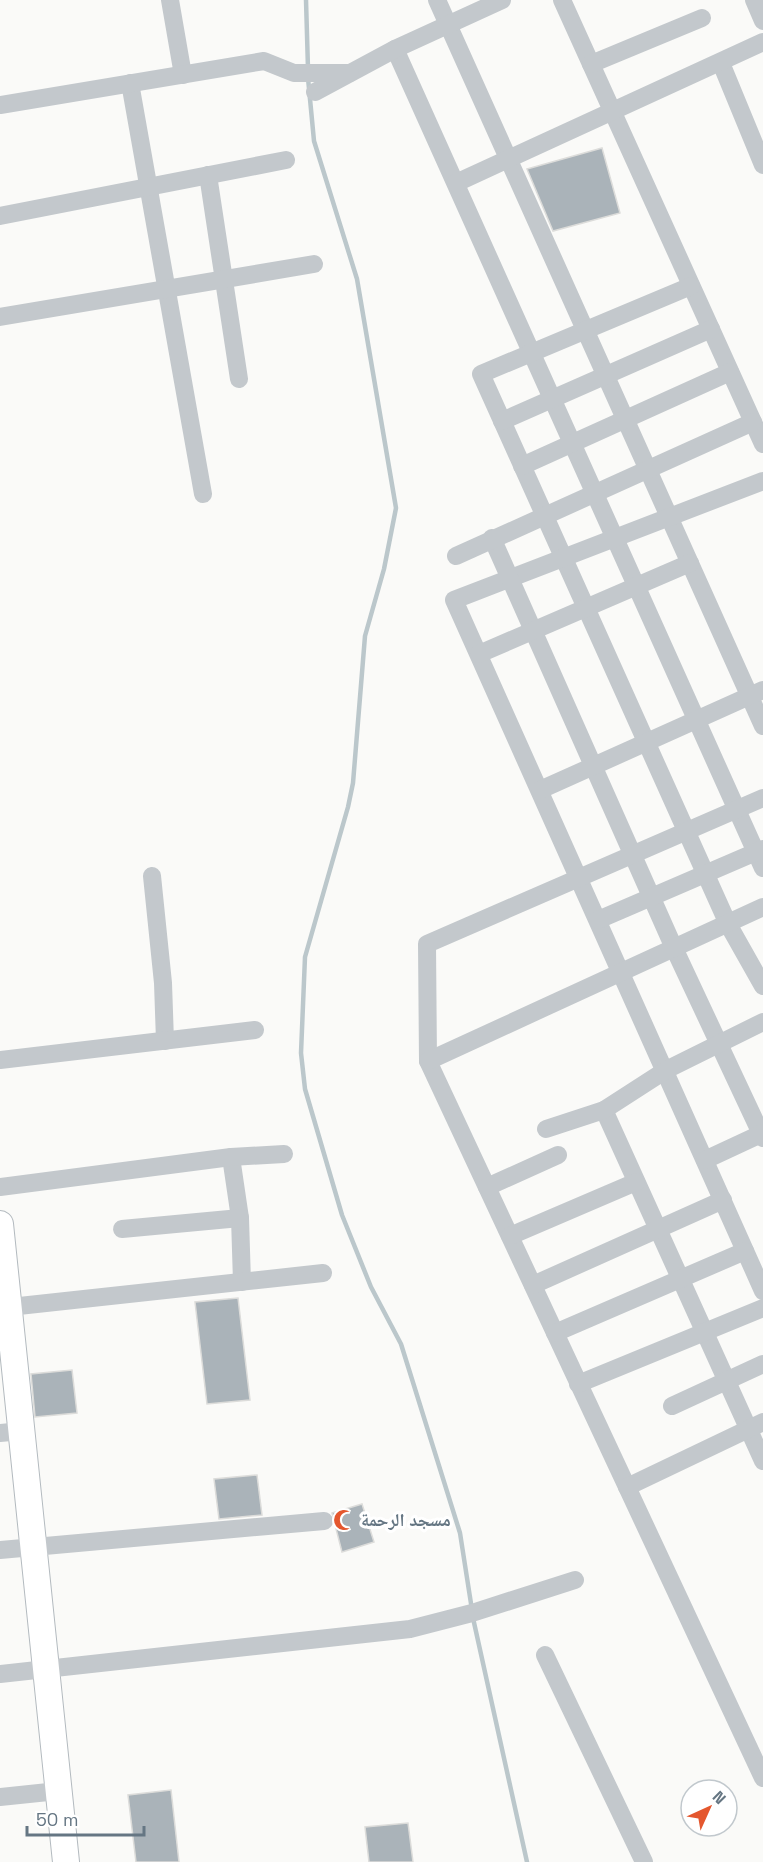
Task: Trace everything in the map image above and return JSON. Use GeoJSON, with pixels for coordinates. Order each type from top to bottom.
{"type":"FeatureCollection","features":[{"type":"Feature","properties":{"kind":"street"},"geometry":{"type":"LineString","coordinates":[[170,0],[183,75]]}},
{"type":"Feature","properties":{"kind":"street"},"geometry":{"type":"LineString","coordinates":[[437,0],[690,563],[756,693],[763,726]]}},
{"type":"Feature","properties":{"kind":"street"},"geometry":{"type":"LineString","coordinates":[[315,92],[395,49],[502,0]]}},
{"type":"Feature","properties":{"kind":"street"},"geometry":{"type":"LineString","coordinates":[[562,0],[763,444]]}},
{"type":"Feature","properties":{"kind":"street"},"geometry":{"type":"LineString","coordinates":[[754,0],[763,21]]}},
{"type":"Feature","properties":{"kind":"street"},"geometry":{"type":"LineString","coordinates":[[591,64],[702,18]]}},
{"type":"Feature","properties":{"kind":"street"},"geometry":{"type":"LineString","coordinates":[[456,183],[613,113],[763,42]]}},
{"type":"Feature","properties":{"kind":"street"},"geometry":{"type":"LineString","coordinates":[[395,49],[736,809],[761,856],[705,874],[598,920]]}},
{"type":"Feature","properties":{"kind":"street"},"geometry":{"type":"LineString","coordinates":[[0,105],[264,61],[294,73],[350,73]]}},
{"type":"Feature","properties":{"kind":"street"},"geometry":{"type":"LineString","coordinates":[[721,63],[763,165]]}},
{"type":"Feature","properties":{"kind":"street"},"geometry":{"type":"LineString","coordinates":[[130,84],[203,494]]}},
{"type":"Feature","properties":{"kind":"street"},"geometry":{"type":"LineString","coordinates":[[0,216],[286,160]]}},
{"type":"Feature","properties":{"kind":"street"},"geometry":{"type":"LineString","coordinates":[[208,175],[239,379]]}},
{"type":"Feature","properties":{"kind":"street"},"geometry":{"type":"LineString","coordinates":[[0,317],[314,264]]}},
{"type":"Feature","properties":{"kind":"street"},"geometry":{"type":"LineString","coordinates":[[692,286],[481,375],[728,924],[763,986]]}},
{"type":"Feature","properties":{"kind":"street"},"geometry":{"type":"LineString","coordinates":[[502,421],[711,329]]}},
{"type":"Feature","properties":{"kind":"street"},"geometry":{"type":"LineString","coordinates":[[522,466],[730,372]]}},
{"type":"Feature","properties":{"kind":"street"},"geometry":{"type":"LineString","coordinates":[[456,556],[753,422]]}},
{"type":"Feature","properties":{"kind":"street"},"geometry":{"type":"LineString","coordinates":[[763,481],[454,600],[763,1291]]}},
{"type":"Feature","properties":{"kind":"street"},"geometry":{"type":"LineString","coordinates":[[492,538],[674,948],[762,1135],[705,1160]]}},
{"type":"Feature","properties":{"kind":"street"},"geometry":{"type":"LineString","coordinates":[[479,654],[690,563]]}},
{"type":"Feature","properties":{"kind":"street"},"geometry":{"type":"LineString","coordinates":[[540,790],[756,693]]}},
{"type":"Feature","properties":{"kind":"street"},"geometry":{"type":"LineString","coordinates":[[763,798],[427,944],[428,1061],[763,1778]]}},
{"type":"Feature","properties":{"kind":"street"},"geometry":{"type":"LineString","coordinates":[[152,876],[163,983],[165,1041]]}},
{"type":"Feature","properties":{"kind":"street"},"geometry":{"type":"LineString","coordinates":[[428,1061],[763,908]]}},
{"type":"Feature","properties":{"kind":"street"},"geometry":{"type":"LineString","coordinates":[[546,1129],[604,1110],[666,1070],[763,1022]]}},
{"type":"Feature","properties":{"kind":"street"},"geometry":{"type":"LineString","coordinates":[[0,1060],[255,1030]]}},
{"type":"Feature","properties":{"kind":"street"},"geometry":{"type":"LineString","coordinates":[[604,1110],[727,1381],[756,1425],[763,1461]]}},
{"type":"Feature","properties":{"kind":"street"},"geometry":{"type":"LineString","coordinates":[[0,1187],[231,1157],[284,1154]]}},
{"type":"Feature","properties":{"kind":"street"},"geometry":{"type":"LineString","coordinates":[[487,1187],[558,1155]]}},
{"type":"Feature","properties":{"kind":"street"},"geometry":{"type":"LineString","coordinates":[[231,1157],[240,1218],[242,1282]]}},
{"type":"Feature","properties":{"kind":"street"},"geometry":{"type":"LineString","coordinates":[[510,1236],[636,1182]]}},
{"type":"Feature","properties":{"kind":"street"},"geometry":{"type":"LineString","coordinates":[[532,1285],[723,1200]]}},
{"type":"Feature","properties":{"kind":"street"},"geometry":{"type":"LineString","coordinates":[[122,1229],[240,1218]]}},
{"type":"Feature","properties":{"kind":"street"},"geometry":{"type":"LineString","coordinates":[[0,1224],[11,1432],[33,1546],[66,1862]]}},
{"type":"Feature","properties":{"kind":"street"},"geometry":{"type":"LineString","coordinates":[[555,1333],[746,1251]]}},
{"type":"Feature","properties":{"kind":"street"},"geometry":{"type":"LineString","coordinates":[[4,1308],[323,1273]]}},
{"type":"Feature","properties":{"kind":"street"},"geometry":{"type":"LineString","coordinates":[[578,1384],[763,1308]]}},
{"type":"Feature","properties":{"kind":"street"},"geometry":{"type":"LineString","coordinates":[[672,1406],[763,1364]]}},
{"type":"Feature","properties":{"kind":"street"},"geometry":{"type":"LineString","coordinates":[[627,1487],[756,1425]]}},
{"type":"Feature","properties":{"kind":"street"},"geometry":{"type":"LineString","coordinates":[[0,1550],[324,1521]]}},
{"type":"Feature","properties":{"kind":"street"},"geometry":{"type":"LineString","coordinates":[[0,1674],[410,1629],[472,1613],[575,1580]]}},
{"type":"Feature","properties":{"kind":"street"},"geometry":{"type":"LineString","coordinates":[[544,1655],[644,1862]]}},
{"type":"Feature","properties":{"kind":"street"},"geometry":{"type":"LineString","coordinates":[[0,1797],[58,1791]]}},
{"type":"Feature","properties":{"kind":"building"},"geometry":{"type":"Polygon","coordinates":[[[602,148],[620,213],[553,231],[527,169],[602,148]]]}},
{"type":"Feature","properties":{"kind":"building"},"geometry":{"type":"Polygon","coordinates":[[[238,1298],[250,1400],[207,1404],[195,1302],[238,1298]]]}},
{"type":"Feature","properties":{"kind":"building"},"geometry":{"type":"Polygon","coordinates":[[[72,1370],[77,1413],[35,1417],[31,1374],[72,1370]]]}},
{"type":"Feature","properties":{"kind":"building"},"geometry":{"type":"Polygon","coordinates":[[[257,1475],[262,1515],[219,1519],[214,1479],[257,1475]]]}},
{"type":"Feature","properties":{"kind":"building"},"geometry":{"type":"Polygon","coordinates":[[[362,1504],[374,1542],[342,1552],[332,1513],[362,1504]]]}},
{"type":"Feature","properties":{"kind":"building"},"geometry":{"type":"Polygon","coordinates":[[[171,1790],[179,1862],[136,1862],[128,1795],[171,1790]]]}},
{"type":"Feature","properties":{"kind":"building"},"geometry":{"type":"Polygon","coordinates":[[[408,1823],[413,1862],[369,1862],[365,1827],[408,1823]]]}},
{"type":"Feature","properties":{"kind":"waterway"},"geometry":{"type":"LineString","coordinates":[[306,0],[308,69]]}},
{"type":"Feature","properties":{"kind":"waterway"},"geometry":{"type":"LineString","coordinates":[[308,78],[314,141],[357,279],[396,508],[384,569],[365,636],[353,783],[305,957],[301,1053],[305,1089],[342,1215],[371,1287],[401,1344],[460,1533],[472,1610]]}},
{"type":"Feature","properties":{"kind":"waterway"},"geometry":{"type":"LineString","coordinates":[[473,1618],[527,1862]]}},
{"type":"Feature","properties":{"kind":"place","name":"مسجد الرحمة"},"geometry":{"type":"Point","coordinates":[344,1520]}}]}
